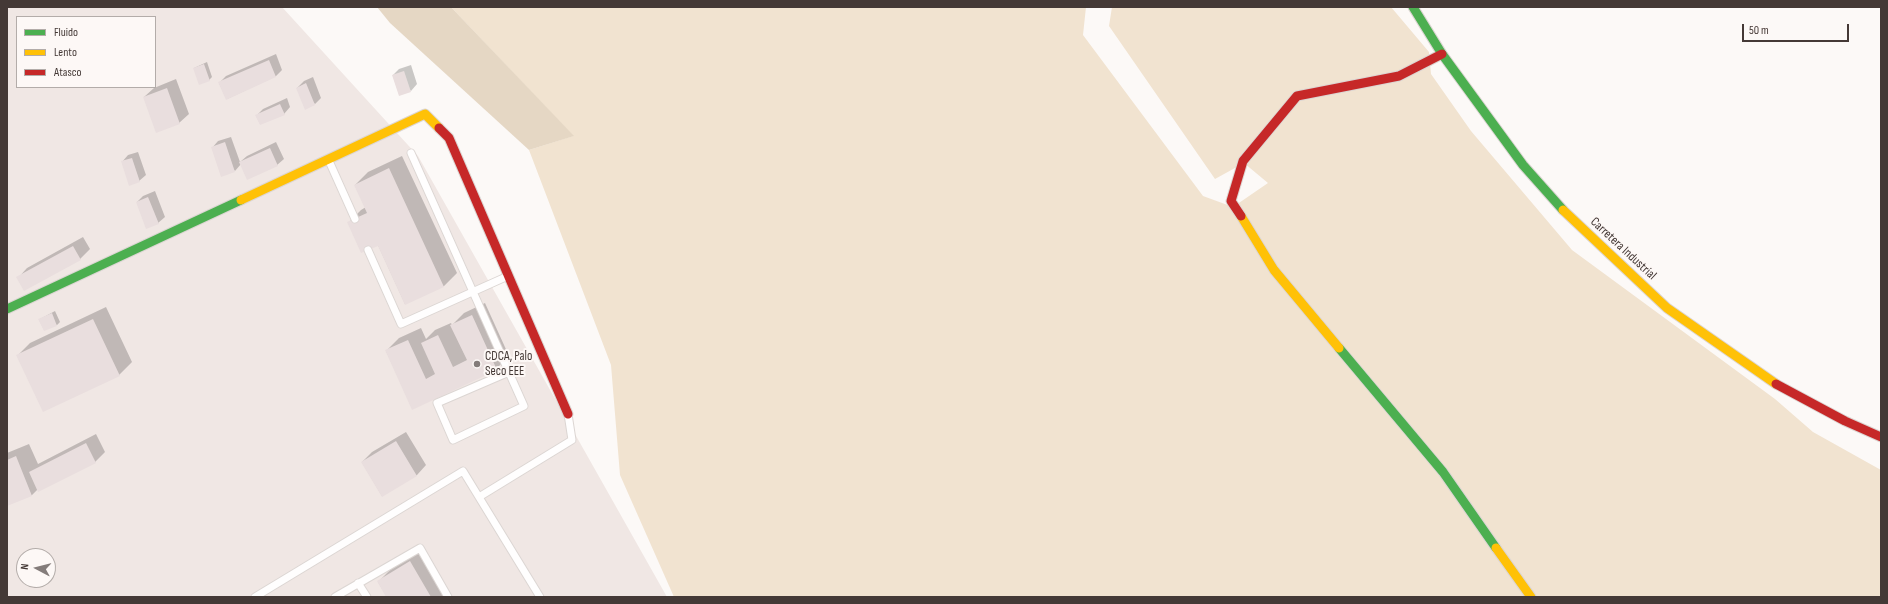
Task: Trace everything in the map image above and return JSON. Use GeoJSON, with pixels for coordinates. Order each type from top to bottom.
{"type":"FeatureCollection","features":[{"type":"Feature","properties":{"kind":"street","name":"Carretera Industrial"},"geometry":{"type":"LineString","coordinates":[[1413,7],[1442,54],[1523,165],[1569,216],[1667,308],[1781,388],[1845,421],[1881,437]]}},
{"type":"Feature","properties":{"kind":"street"},"geometry":{"type":"LineString","coordinates":[[1442,54],[1399,76],[1297,96],[1243,160],[1231,201],[1274,270],[1443,472],[1531,597]]}},
{"type":"Feature","properties":{"kind":"street"},"geometry":{"type":"LineString","coordinates":[[7,309],[425,114],[449,138],[568,414]]}},
{"type":"Feature","properties":{"kind":"lane"},"geometry":{"type":"LineString","coordinates":[[411,153],[474,293],[509,372],[524,406],[453,440],[437,403],[509,372]]}},
{"type":"Feature","properties":{"kind":"lane"},"geometry":{"type":"LineString","coordinates":[[328,159],[354,219]]}},
{"type":"Feature","properties":{"kind":"lane"},"geometry":{"type":"LineString","coordinates":[[368,250],[401,324],[474,293],[508,276]]}},
{"type":"Feature","properties":{"kind":"lane"},"geometry":{"type":"LineString","coordinates":[[479,497],[572,440],[568,414]]}},
{"type":"Feature","properties":{"kind":"lane"},"geometry":{"type":"LineString","coordinates":[[255,597],[463,471],[540,597]]}},
{"type":"Feature","properties":{"kind":"lane"},"geometry":{"type":"LineString","coordinates":[[335,597],[420,548],[448,597]]}},
{"type":"Feature","properties":{"kind":"lane"},"geometry":{"type":"LineString","coordinates":[[358,583],[367,597]]}},
{"type":"Feature","properties":{"kind":"shaded area"},"geometry":{"type":"Polygon","coordinates":[[[7,7],[282,7],[418,156],[667,597],[7,597],[7,7]]]}},
{"type":"Feature","properties":{"kind":"shaded area"},"geometry":{"type":"Polygon","coordinates":[[[377,7],[451,7],[574,136],[529,150],[390,23],[377,7]]]}},
{"type":"Feature","properties":{"kind":"shaded area"},"geometry":{"type":"Polygon","coordinates":[[[451,7],[1086,7],[1083,35],[1203,196],[1233,207],[1268,183],[1244,163],[1215,179],[1109,26],[1112,7],[1391,7],[1429,52],[1431,74],[1471,131],[1572,250],[1775,399],[1813,432],[1881,470],[1881,597],[674,597],[620,475],[611,365],[529,150],[573,136],[451,7]]]}},
{"type":"Feature","properties":{"kind":"building"},"geometry":{"type":"Polygon","coordinates":[[[269,60],[276,77],[226,100],[218,82],[269,60]]]}},
{"type":"Feature","properties":{"kind":"building"},"geometry":{"type":"Polygon","coordinates":[[[204,64],[210,81],[199,85],[193,68],[204,64]]]}},
{"type":"Feature","properties":{"kind":"building"},"geometry":{"type":"Polygon","coordinates":[[[404,71],[411,92],[399,96],[392,75],[404,71]]]}},
{"type":"Feature","properties":{"kind":"building"},"geometry":{"type":"Polygon","coordinates":[[[306,83],[315,105],[305,110],[296,88],[306,83]]]}},
{"type":"Feature","properties":{"kind":"building"},"geometry":{"type":"Polygon","coordinates":[[[167,88],[180,124],[156,133],[143,97],[167,88]]]}},
{"type":"Feature","properties":{"kind":"building"},"geometry":{"type":"Polygon","coordinates":[[[280,104],[285,115],[260,125],[255,115],[280,104]]]}},
{"type":"Feature","properties":{"kind":"building"},"geometry":{"type":"Polygon","coordinates":[[[225,142],[235,172],[221,177],[211,147],[225,142]]]}},
{"type":"Feature","properties":{"kind":"building"},"geometry":{"type":"Polygon","coordinates":[[[270,148],[278,166],[247,180],[239,162],[270,148]]]}},
{"type":"Feature","properties":{"kind":"building"},"geometry":{"type":"Polygon","coordinates":[[[132,158],[140,182],[129,186],[121,161],[132,158]]]}},
{"type":"Feature","properties":{"kind":"building"},"geometry":{"type":"Polygon","coordinates":[[[389,168],[444,287],[405,305],[378,246],[361,253],[347,222],[367,213],[354,185],[389,168]]]}},
{"type":"Feature","properties":{"kind":"building"},"geometry":{"type":"Polygon","coordinates":[[[148,197],[159,224],[146,229],[136,202],[148,197]]]}},
{"type":"Feature","properties":{"kind":"building"},"geometry":{"type":"Polygon","coordinates":[[[73,246],[81,260],[24,291],[16,277],[73,246]]]}},
{"type":"Feature","properties":{"kind":"building"},"geometry":{"type":"Polygon","coordinates":[[[52,313],[57,326],[44,331],[38,319],[52,313]]]}},
{"type":"Feature","properties":{"kind":"building","name":"CDCA, Palo Seco EEE"},"geometry":{"type":"Polygon","coordinates":[[[472,315],[497,370],[412,410],[385,350],[408,340],[426,379],[435,374],[421,343],[438,335],[453,367],[467,360],[450,325],[472,315]]]}},
{"type":"Feature","properties":{"kind":"building"},"geometry":{"type":"Polygon","coordinates":[[[93,319],[120,376],[43,412],[16,355],[93,319]]]}},
{"type":"Feature","properties":{"kind":"building"},"geometry":{"type":"Polygon","coordinates":[[[396,441],[417,476],[382,497],[361,462],[396,441]]]}},
{"type":"Feature","properties":{"kind":"building"},"geometry":{"type":"Polygon","coordinates":[[[86,443],[96,463],[38,492],[29,472],[86,443]]]}},
{"type":"Feature","properties":{"kind":"building"},"geometry":{"type":"Polygon","coordinates":[[[16,456],[32,496],[7,506],[7,460],[16,456]]]}},
{"type":"Feature","properties":{"kind":"building"},"geometry":{"type":"Polygon","coordinates":[[[410,561],[431,597],[386,597],[377,581],[410,561]]]}},
{"type":"Feature","properties":{"kind":"traffic: fast"},"geometry":{"type":"LineString","coordinates":[[1413,7],[1442,54],[1523,165],[1563,210]]}},
{"type":"Feature","properties":{"kind":"traffic: fast"},"geometry":{"type":"LineString","coordinates":[[7,309],[241,200]]}},
{"type":"Feature","properties":{"kind":"traffic: fast"},"geometry":{"type":"LineString","coordinates":[[1339,348],[1443,472],[1496,548]]}},
{"type":"Feature","properties":{"kind":"traffic: slow"},"geometry":{"type":"LineString","coordinates":[[241,200],[425,114],[439,128]]}},
{"type":"Feature","properties":{"kind":"traffic: slow"},"geometry":{"type":"LineString","coordinates":[[1563,210],[1667,308],[1776,384]]}},
{"type":"Feature","properties":{"kind":"traffic: slow"},"geometry":{"type":"LineString","coordinates":[[1241,216],[1274,270],[1339,348]]}},
{"type":"Feature","properties":{"kind":"traffic: slow"},"geometry":{"type":"LineString","coordinates":[[1496,548],[1531,597]]}},
{"type":"Feature","properties":{"kind":"traffic: jam"},"geometry":{"type":"LineString","coordinates":[[1241,216],[1231,201],[1243,161],[1297,96],[1399,76],[1442,54]]}},
{"type":"Feature","properties":{"kind":"traffic: jam"},"geometry":{"type":"LineString","coordinates":[[439,128],[449,138],[568,414]]}},
{"type":"Feature","properties":{"kind":"traffic: jam"},"geometry":{"type":"LineString","coordinates":[[1776,384],[1845,421],[1881,437]]}},
{"type":"Feature","properties":{"kind":"place","name":"CDCA, Palo Seco EEE"},"geometry":{"type":"Point","coordinates":[477,364]}}]}
